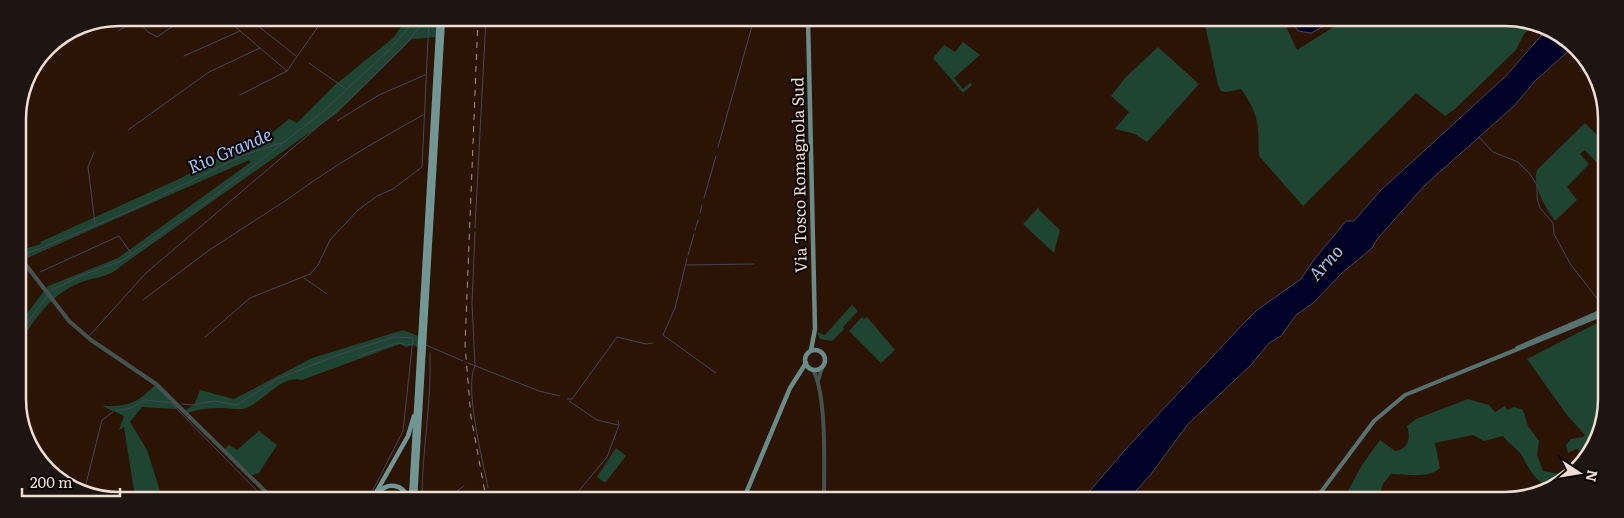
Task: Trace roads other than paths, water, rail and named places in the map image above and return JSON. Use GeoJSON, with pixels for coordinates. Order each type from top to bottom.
{"type":"FeatureCollection","features":[{"type":"Feature","properties":{"kind":"highway"},"geometry":{"type":"LineString","coordinates":[[411,492],[440,26]]}},
{"type":"Feature","properties":{"kind":"highway"},"geometry":{"type":"LineString","coordinates":[[411,492],[440,26]]}},
{"type":"Feature","properties":{"kind":"highway"},"geometry":{"type":"LineString","coordinates":[[377,492],[408,436],[417,397]]}},
{"type":"Feature","properties":{"kind":"highway"},"geometry":{"type":"LineString","coordinates":[[378,492],[392,486],[400,488],[404,492]]}},
{"type":"Feature","properties":{"kind":"main road","name":"Via Tosco Romagnola Sud"},"geometry":{"type":"LineString","coordinates":[[808,26],[815,329],[819,350]]}},
{"type":"Feature","properties":{"kind":"main road"},"geometry":{"type":"LineString","coordinates":[[1320,492],[1363,433],[1391,404],[1405,395],[1598,315]]}},
{"type":"Feature","properties":{"kind":"main road","name":"Via Tosco Romagnola Sud"},"geometry":{"type":"LineString","coordinates":[[811,350],[815,329]]}},
{"type":"Feature","properties":{"kind":"main road"},"geometry":{"type":"LineString","coordinates":[[747,492],[795,378],[806,363],[806,356],[811,350],[819,350],[826,358],[822,368],[812,369],[795,378]]}},
{"type":"Feature","properties":{"kind":"main road"},"geometry":{"type":"LineString","coordinates":[[806,363],[812,369]]}},
{"type":"Feature","properties":{"kind":"street"},"geometry":{"type":"LineString","coordinates":[[26,266],[69,321],[92,340],[156,384],[266,492]]}},
{"type":"Feature","properties":{"kind":"street"},"geometry":{"type":"LineString","coordinates":[[818,380],[822,368]]}},
{"type":"Feature","properties":{"kind":"street"},"geometry":{"type":"LineString","coordinates":[[812,369],[818,380],[824,446],[824,492]]}},
{"type":"Feature","properties":{"kind":"water"},"geometry":{"type":"Polygon","coordinates":[[[1295,26],[1324,26],[1311,33],[1298,31],[1295,26]]]}},
{"type":"Feature","properties":{"kind":"water","name":"Arno"},"geometry":{"type":"Polygon","coordinates":[[[1542,34],[1568,51],[1536,80],[1514,106],[1425,185],[1378,238],[1372,248],[1342,273],[1313,303],[1296,315],[1281,336],[1269,343],[1251,365],[1188,424],[1135,492],[1089,492],[1124,451],[1244,323],[1257,310],[1301,279],[1313,261],[1346,221],[1354,221],[1380,191],[1506,76],[1542,34]]]}},
{"type":"Feature","properties":{"kind":"waterway"},"geometry":{"type":"LineString","coordinates":[[118,31],[127,26]]}},
{"type":"Feature","properties":{"kind":"waterway"},"geometry":{"type":"LineString","coordinates":[[142,26],[157,37],[173,26]]}},
{"type":"Feature","properties":{"kind":"waterway"},"geometry":{"type":"LineString","coordinates":[[234,26],[287,71]]}},
{"type":"Feature","properties":{"kind":"waterway"},"geometry":{"type":"LineString","coordinates":[[258,26],[296,56]]}},
{"type":"Feature","properties":{"kind":"waterway"},"geometry":{"type":"LineString","coordinates":[[240,95],[287,71],[318,26]]}},
{"type":"Feature","properties":{"kind":"waterway"},"geometry":{"type":"LineString","coordinates":[[26,325],[52,290],[80,276],[123,260],[212,198],[319,115],[389,50],[410,26]]}},
{"type":"Feature","properties":{"kind":"waterway"},"geometry":{"type":"LineString","coordinates":[[90,335],[146,273],[348,101],[403,47],[420,26]]}},
{"type":"Feature","properties":{"kind":"waterway"},"geometry":{"type":"LineString","coordinates":[[205,337],[250,298],[310,274],[318,265],[330,240],[358,210],[377,196],[393,189],[422,167],[429,26]]}},
{"type":"Feature","properties":{"kind":"waterway"},"geometry":{"type":"LineString","coordinates":[[475,228],[486,26]]}},
{"type":"Feature","properties":{"kind":"waterway"},"geometry":{"type":"LineString","coordinates":[[718,147],[752,26]]}},
{"type":"Feature","properties":{"kind":"waterway"},"geometry":{"type":"LineString","coordinates":[[184,56],[240,31]]}},
{"type":"Feature","properties":{"kind":"waterway"},"geometry":{"type":"LineString","coordinates":[[128,130],[209,72],[260,48]]}},
{"type":"Feature","properties":{"kind":"waterway"},"geometry":{"type":"LineString","coordinates":[[309,63],[346,89]]}},
{"type":"Feature","properties":{"kind":"waterway"},"geometry":{"type":"LineString","coordinates":[[337,121],[379,95],[425,75]]}},
{"type":"Feature","properties":{"kind":"waterway"},"geometry":{"type":"LineString","coordinates":[[143,300],[208,251],[323,175],[423,115]]}},
{"type":"Feature","properties":{"kind":"waterway"},"geometry":{"type":"LineString","coordinates":[[1479,137],[1493,152],[1518,162],[1530,174],[1537,185],[1537,198],[1540,208],[1553,223],[1554,234],[1571,265],[1598,300]]}},
{"type":"Feature","properties":{"kind":"waterway","name":"Rio Grande"},"geometry":{"type":"LineString","coordinates":[[26,253],[132,210],[244,155],[281,143]]}},
{"type":"Feature","properties":{"kind":"waterway"},"geometry":{"type":"LineString","coordinates":[[94,152],[88,167],[95,224]]}},
{"type":"Feature","properties":{"kind":"waterway"},"geometry":{"type":"LineString","coordinates":[[704,198],[716,156]]}},
{"type":"Feature","properties":{"kind":"waterway"},"geometry":{"type":"LineString","coordinates":[[700,213],[702,205]]}},
{"type":"Feature","properties":{"kind":"waterway"},"geometry":{"type":"LineString","coordinates":[[695,230],[698,220]]}},
{"type":"Feature","properties":{"kind":"waterway"},"geometry":{"type":"LineString","coordinates":[[475,232],[472,303],[475,366],[472,376],[472,391],[473,407],[488,488]]}},
{"type":"Feature","properties":{"kind":"waterway"},"geometry":{"type":"LineString","coordinates":[[688,255],[694,234]]}},
{"type":"Feature","properties":{"kind":"waterway"},"geometry":{"type":"LineString","coordinates":[[40,272],[119,236],[131,253]]}},
{"type":"Feature","properties":{"kind":"waterway"},"geometry":{"type":"LineString","coordinates":[[687,259],[675,308],[663,335],[716,373]]}},
{"type":"Feature","properties":{"kind":"waterway"},"geometry":{"type":"LineString","coordinates":[[687,265],[754,264]]}},
{"type":"Feature","properties":{"kind":"waterway"},"geometry":{"type":"LineString","coordinates":[[304,278],[327,294]]}},
{"type":"Feature","properties":{"kind":"waterway"},"geometry":{"type":"LineString","coordinates":[[182,404],[192,405],[214,401],[237,405],[279,378],[341,354],[394,337],[413,338],[403,431],[372,492]]}},
{"type":"Feature","properties":{"kind":"waterway"},"geometry":{"type":"LineString","coordinates":[[567,399],[572,399],[617,337],[646,344],[653,343]]}},
{"type":"Feature","properties":{"kind":"waterway"},"geometry":{"type":"LineString","coordinates":[[359,356],[396,343],[412,345]]}},
{"type":"Feature","properties":{"kind":"waterway"},"geometry":{"type":"LineString","coordinates":[[426,345],[463,361]]}},
{"type":"Feature","properties":{"kind":"waterway"},"geometry":{"type":"LineString","coordinates":[[422,492],[430,389],[430,353]]}},
{"type":"Feature","properties":{"kind":"waterway"},"geometry":{"type":"LineString","coordinates":[[468,363],[539,391],[560,396]]}},
{"type":"Feature","properties":{"kind":"waterway"},"geometry":{"type":"LineString","coordinates":[[116,411],[131,408],[145,400],[173,403]]}},
{"type":"Feature","properties":{"kind":"waterway"},"geometry":{"type":"LineString","coordinates":[[569,401],[597,420],[618,425]]}},
{"type":"Feature","properties":{"kind":"waterway"},"geometry":{"type":"LineString","coordinates":[[170,402],[258,492]]}},
{"type":"Feature","properties":{"kind":"waterway"},"geometry":{"type":"LineString","coordinates":[[86,486],[102,420],[113,412]]}},
{"type":"Feature","properties":{"kind":"waterway"},"geometry":{"type":"LineString","coordinates":[[578,492],[607,457],[619,425],[618,420]]}},
{"type":"Feature","properties":{"kind":"waterway"},"geometry":{"type":"LineString","coordinates":[[456,492],[464,486]]}},
{"type":"Feature","properties":{"kind":"railway"},"geometry":{"type":"LineString","coordinates":[[478,26],[465,345],[471,417],[485,492]]}}]}
